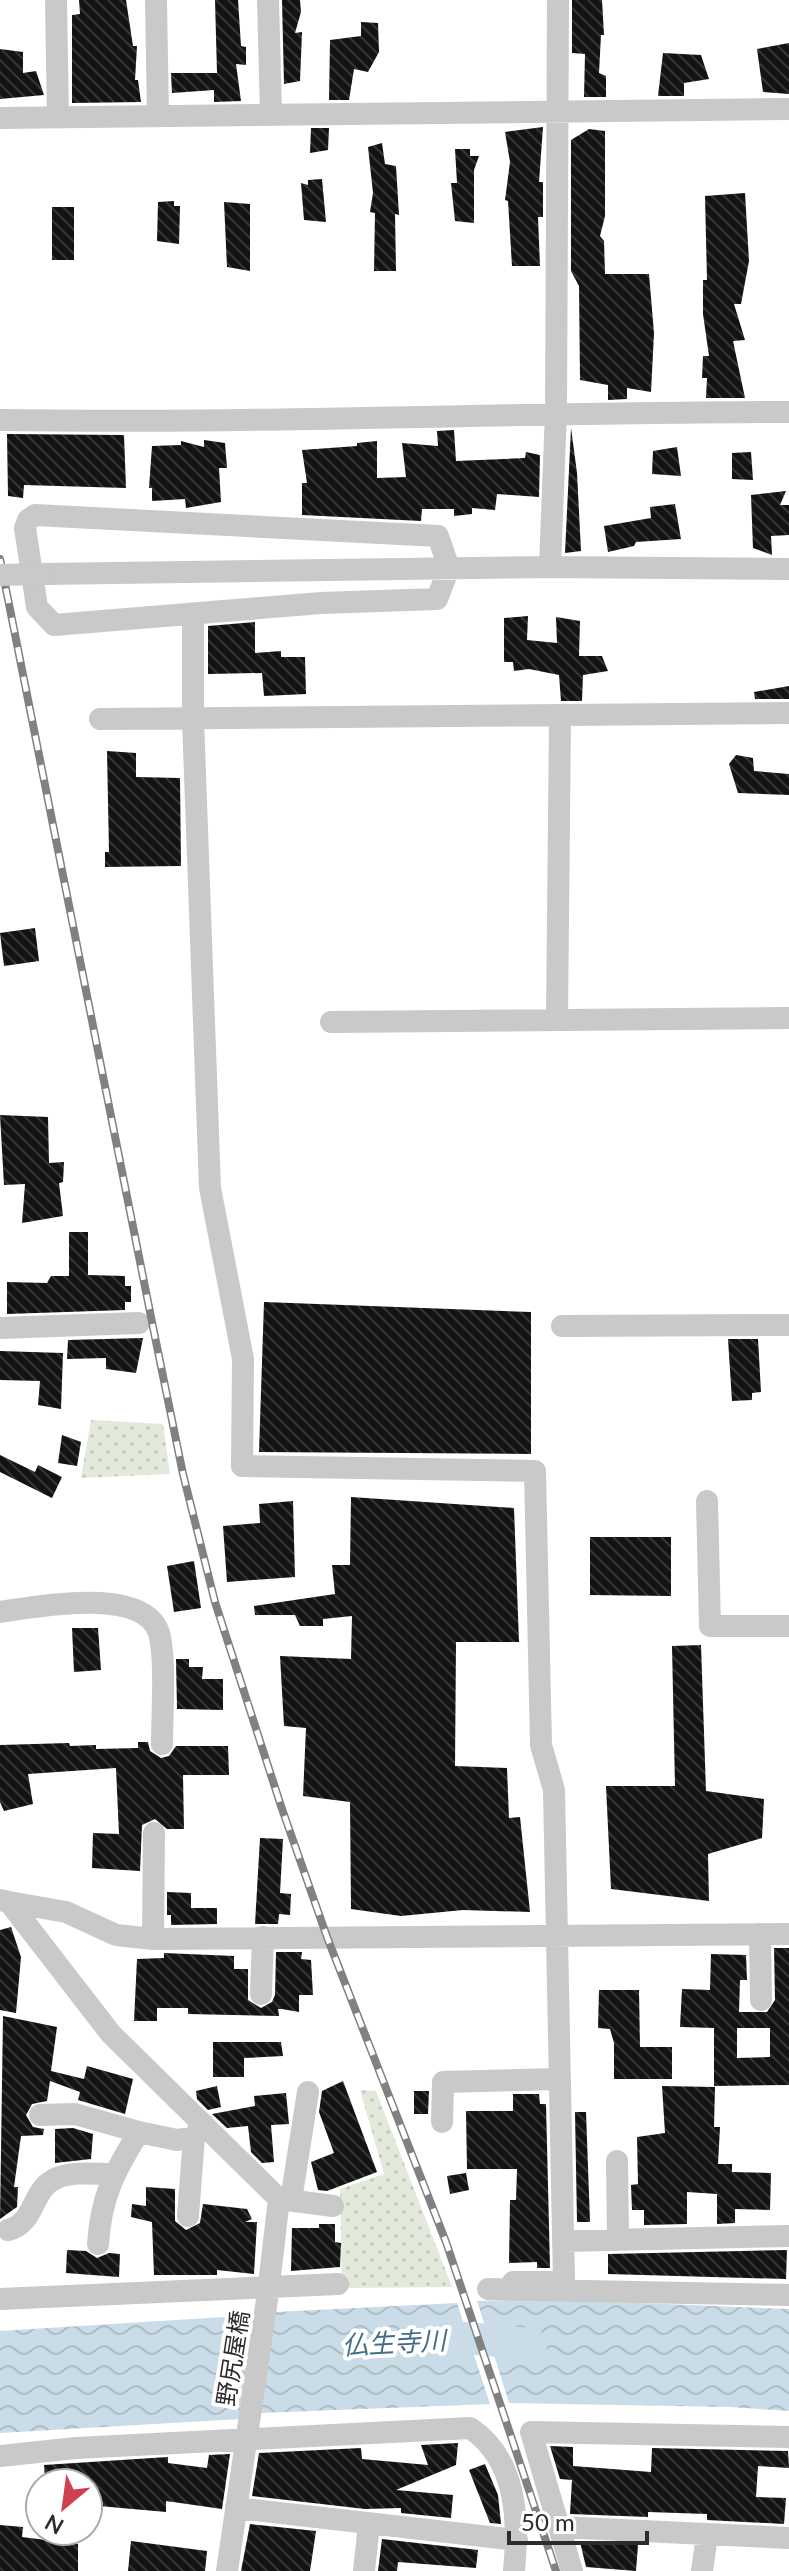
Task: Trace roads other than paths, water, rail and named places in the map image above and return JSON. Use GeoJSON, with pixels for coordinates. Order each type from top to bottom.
{"type":"FeatureCollection","features":[{"type":"Feature","properties":{"kind":"street"},"geometry":{"type":"LineString","coordinates":[[56,0],[58,118]]}},
{"type":"Feature","properties":{"kind":"street"},"geometry":{"type":"LineString","coordinates":[[156,0],[158,116]]}},
{"type":"Feature","properties":{"kind":"street"},"geometry":{"type":"LineString","coordinates":[[268,0],[271,115]]}},
{"type":"Feature","properties":{"kind":"street"},"geometry":{"type":"LineString","coordinates":[[550,567],[556,412],[558,0]]}},
{"type":"Feature","properties":{"kind":"street"},"geometry":{"type":"LineString","coordinates":[[0,118],[789,109]]}},
{"type":"Feature","properties":{"kind":"street"},"geometry":{"type":"LineString","coordinates":[[0,420],[174,422],[556,412],[789,412]]}},
{"type":"Feature","properties":{"kind":"street"},"geometry":{"type":"LineString","coordinates":[[35,515],[161,520],[347,534],[438,536],[449,568],[437,599],[321,603],[54,625],[37,607],[27,549],[28,520],[35,515]]}},
{"type":"Feature","properties":{"kind":"street"},"geometry":{"type":"LineString","coordinates":[[0,575],[550,567],[789,569]]}},
{"type":"Feature","properties":{"kind":"street"},"geometry":{"type":"LineString","coordinates":[[193,615],[193,719],[210,1188],[243,1359],[242,1466],[535,1471],[541,1745],[554,1790],[564,2282]]}},
{"type":"Feature","properties":{"kind":"street"},"geometry":{"type":"LineString","coordinates":[[100,719],[560,718],[789,713]]}},
{"type":"Feature","properties":{"kind":"street"},"geometry":{"type":"LineString","coordinates":[[557,1019],[560,718]]}},
{"type":"Feature","properties":{"kind":"street"},"geometry":{"type":"LineString","coordinates":[[331,1022],[789,1018]]}},
{"type":"Feature","properties":{"kind":"street"},"geometry":{"type":"LineString","coordinates":[[0,1328],[139,1323]]}},
{"type":"Feature","properties":{"kind":"street"},"geometry":{"type":"LineString","coordinates":[[562,1326],[789,1325]]}},
{"type":"Feature","properties":{"kind":"street"},"geometry":{"type":"LineString","coordinates":[[707,1501],[710,1626],[789,1626]]}},
{"type":"Feature","properties":{"kind":"street"},"geometry":{"type":"LineString","coordinates":[[0,1612],[50,1604],[127,1605],[152,1619],[160,1636],[162,1744]]}},
{"type":"Feature","properties":{"kind":"street"},"geometry":{"type":"LineString","coordinates":[[153,1939],[154,1833]]}},
{"type":"Feature","properties":{"kind":"street"},"geometry":{"type":"LineString","coordinates":[[5,1901],[66,1912],[116,1935],[153,1939],[789,1934]]}},
{"type":"Feature","properties":{"kind":"street"},"geometry":{"type":"LineString","coordinates":[[5,1901],[111,2034],[198,2131],[285,2199],[333,2206]]}},
{"type":"Feature","properties":{"kind":"street"},"geometry":{"type":"LineString","coordinates":[[760,1934],[761,2000]]}},
{"type":"Feature","properties":{"kind":"street"},"geometry":{"type":"LineString","coordinates":[[261,1994],[263,1937]]}},
{"type":"Feature","properties":{"kind":"street"},"geometry":{"type":"LineString","coordinates":[[442,2122],[443,2082],[559,2079]]}},
{"type":"Feature","properties":{"kind":"street","name":"野尻屋橋"},"geometry":{"type":"LineString","coordinates":[[227,2571],[269,2291],[308,2092]]}},
{"type":"Feature","properties":{"kind":"street"},"geometry":{"type":"LineString","coordinates":[[40,2115],[75,2114],[177,2140],[198,2131]]}},
{"type":"Feature","properties":{"kind":"street"},"geometry":{"type":"LineString","coordinates":[[188,2216],[198,2131]]}},
{"type":"Feature","properties":{"kind":"street"},"geometry":{"type":"LineString","coordinates":[[98,2244],[101,2208],[113,2174],[139,2132]]}},
{"type":"Feature","properties":{"kind":"street"},"geometry":{"type":"LineString","coordinates":[[617,2161],[618,2237]]}},
{"type":"Feature","properties":{"kind":"street"},"geometry":{"type":"LineString","coordinates":[[8,2230],[28,2219],[43,2185],[59,2176],[113,2174]]}},
{"type":"Feature","properties":{"kind":"street"},"geometry":{"type":"LineString","coordinates":[[564,2241],[618,2237],[789,2236]]}},
{"type":"Feature","properties":{"kind":"street"},"geometry":{"type":"LineString","coordinates":[[513,2282],[789,2288]]}},
{"type":"Feature","properties":{"kind":"street"},"geometry":{"type":"LineString","coordinates":[[0,2299],[269,2291],[338,2284]]}},
{"type":"Feature","properties":{"kind":"street"},"geometry":{"type":"LineString","coordinates":[[488,2289],[789,2295]]}},
{"type":"Feature","properties":{"kind":"street"},"geometry":{"type":"LineString","coordinates":[[0,2456],[246,2434],[470,2428],[487,2439],[505,2472],[516,2508],[514,2571]]}},
{"type":"Feature","properties":{"kind":"street"},"geometry":{"type":"LineString","coordinates":[[572,2571],[531,2432],[789,2437]]}},
{"type":"Feature","properties":{"kind":"street"},"geometry":{"type":"LineString","coordinates":[[236,2508],[517,2540]]}},
{"type":"Feature","properties":{"kind":"street"},"geometry":{"type":"LineString","coordinates":[[364,2571],[369,2524]]}},
{"type":"Feature","properties":{"kind":"street"},"geometry":{"type":"LineString","coordinates":[[559,2527],[789,2538]]}},
{"type":"Feature","properties":{"kind":"street"},"geometry":{"type":"LineString","coordinates":[[702,2571],[707,2535]]}},
{"type":"Feature","properties":{"kind":"water"},"geometry":{"type":"Polygon","coordinates":[[[537,2299],[789,2309],[789,2411],[509,2403],[477,2301],[537,2299]]]}},
{"type":"Feature","properties":{"kind":"water"},"geometry":{"type":"Polygon","coordinates":[[[457,2303],[490,2404],[260,2413],[275,2312],[457,2303]]]}},
{"type":"Feature","properties":{"kind":"water"},"geometry":{"type":"Polygon","coordinates":[[[257,2315],[240,2419],[0,2433],[0,2331],[257,2315]]]}},
{"type":"Feature","properties":{"kind":"waterway","name":"仏生寺川"},"geometry":{"type":"LineString","coordinates":[[425,2340],[466,2338],[531,2344]]}},
{"type":"Feature","properties":{"kind":"railway"},"geometry":{"type":"LineString","coordinates":[[0,559],[183,1474],[215,1602],[327,1937],[446,2242],[556,2571]]}}]}
